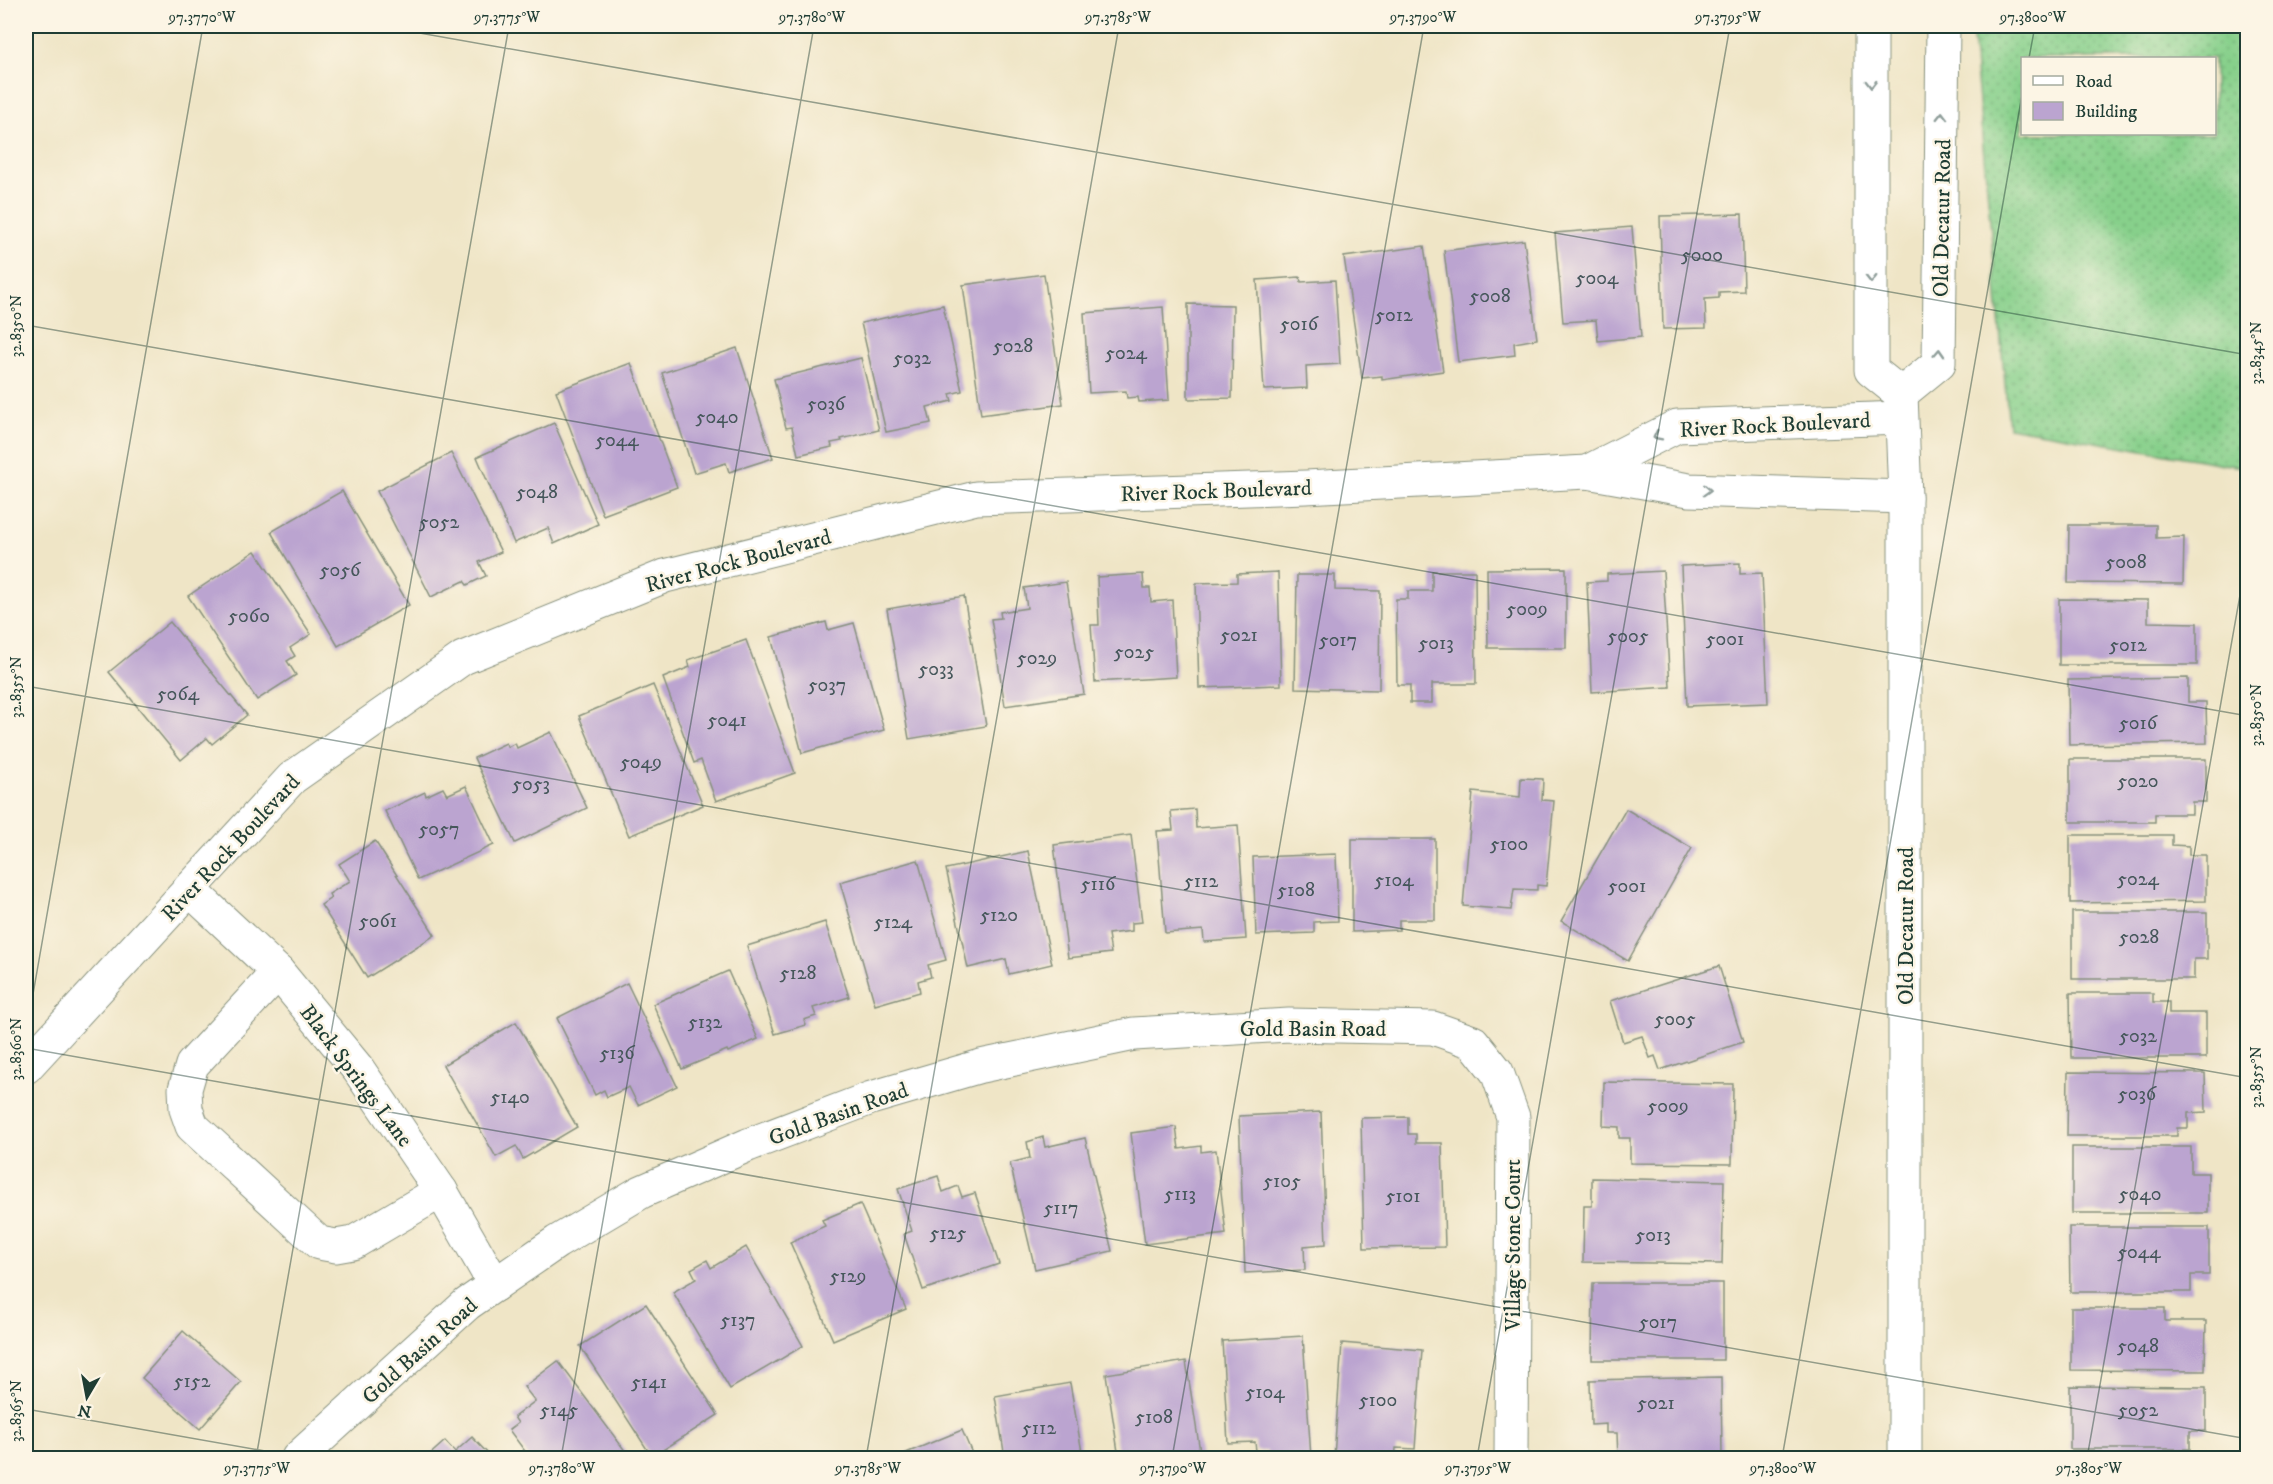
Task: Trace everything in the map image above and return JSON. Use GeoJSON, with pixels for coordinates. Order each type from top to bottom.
{"type":"FeatureCollection","features":[{"type":"Feature","properties":{"kind":"street"},"geometry":{"type":"LineString","coordinates":[[1871,26],[1871,370],[1901,406]]}},
{"type":"Feature","properties":{"kind":"street","name":"Old Decatur Road"},"geometry":{"type":"LineString","coordinates":[[1905,1458],[1905,497],[1901,406],[1939,363],[1943,26]]}},
{"type":"Feature","properties":{"kind":"street","name":"River Rock Boulevard"},"geometry":{"type":"LineString","coordinates":[[1587,472],[1677,426],[1901,406]]}},
{"type":"Feature","properties":{"kind":"street","name":"River Rock Boulevard"},"geometry":{"type":"LineString","coordinates":[[26,1067],[292,778],[464,658],[665,576],[976,498],[1306,488],[1587,472],[1689,490],[1905,497]]}},
{"type":"Feature","properties":{"kind":"street","name":"Black Springs Lane"},"geometry":{"type":"LineString","coordinates":[[189,889],[278,972],[358,1069],[441,1191],[495,1285]]}},
{"type":"Feature","properties":{"kind":"street"},"geometry":{"type":"LineString","coordinates":[[278,972],[192,1065],[185,1089],[186,1109],[192,1126],[319,1243],[336,1246],[352,1243],[441,1191]]}},
{"type":"Feature","properties":{"kind":"street","name":"Gold Basin Road"},"geometry":{"type":"LineString","coordinates":[[298,1458],[467,1304],[557,1242],[641,1192],[748,1145],[871,1098],[981,1066],[1134,1034],[1290,1025],[1433,1028],[1473,1042]]}},
{"type":"Feature","properties":{"kind":"street","name":"Village Stone Court"},"geometry":{"type":"LineString","coordinates":[[1473,1042],[1497,1072],[1513,1117],[1511,1458]]}},
{"type":"Feature","properties":{"kind":"green space"},"geometry":{"type":"Polygon","coordinates":[[[1972,26],[2247,26],[2247,468],[2009,427],[1972,26]]]}},
{"type":"Feature","properties":{"kind":"building"},"geometry":{"type":"Polygon","coordinates":[[[1742,214],[1744,291],[1719,292],[1719,298],[1705,299],[1706,328],[1663,329],[1660,216],[1742,214]]]}},
{"type":"Feature","properties":{"kind":"building"},"geometry":{"type":"Polygon","coordinates":[[[1632,227],[1641,337],[1598,341],[1596,320],[1563,322],[1555,233],[1632,227]]]}},
{"type":"Feature","properties":{"kind":"building"},"geometry":{"type":"Polygon","coordinates":[[[1524,240],[1537,339],[1514,343],[1515,355],[1458,362],[1444,251],[1524,240]]]}},
{"type":"Feature","properties":{"kind":"building"},"geometry":{"type":"Polygon","coordinates":[[[1424,246],[1443,371],[1382,380],[1382,376],[1362,378],[1344,257],[1424,246]]]}},
{"type":"Feature","properties":{"kind":"building"},"geometry":{"type":"Polygon","coordinates":[[[1044,274],[1063,404],[981,415],[963,285],[1044,274]]]}},
{"type":"Feature","properties":{"kind":"building"},"geometry":{"type":"Polygon","coordinates":[[[1300,277],[1301,282],[1335,280],[1340,364],[1306,366],[1307,388],[1264,390],[1257,280],[1300,277]]]}},
{"type":"Feature","properties":{"kind":"building"},"geometry":{"type":"Polygon","coordinates":[[[1188,304],[1233,305],[1232,398],[1188,399],[1188,304]]]}},
{"type":"Feature","properties":{"kind":"building"},"geometry":{"type":"Polygon","coordinates":[[[943,305],[962,391],[950,394],[952,401],[927,407],[931,423],[886,432],[861,323],[943,305]]]}},
{"type":"Feature","properties":{"kind":"building"},"geometry":{"type":"Polygon","coordinates":[[[1163,307],[1169,400],[1139,402],[1138,397],[1127,398],[1126,391],[1089,393],[1084,313],[1163,307]]]}},
{"type":"Feature","properties":{"kind":"building"},"geometry":{"type":"Polygon","coordinates":[[[737,348],[773,458],[729,472],[726,463],[694,473],[662,373],[737,348]]]}},
{"type":"Feature","properties":{"kind":"building"},"geometry":{"type":"Polygon","coordinates":[[[861,358],[879,430],[841,439],[842,441],[831,443],[832,447],[798,455],[792,427],[786,428],[774,379],[861,358]]]}},
{"type":"Feature","properties":{"kind":"building"},"geometry":{"type":"Polygon","coordinates":[[[631,363],[677,487],[603,515],[556,391],[631,363]]]}},
{"type":"Feature","properties":{"kind":"building"},"geometry":{"type":"Polygon","coordinates":[[[554,423],[598,524],[554,544],[548,528],[514,543],[477,457],[554,423]]]}},
{"type":"Feature","properties":{"kind":"building"},"geometry":{"type":"Polygon","coordinates":[[[451,453],[501,552],[479,562],[486,576],[467,585],[464,581],[431,597],[377,491],[451,453]]]}},
{"type":"Feature","properties":{"kind":"building"},"geometry":{"type":"Polygon","coordinates":[[[342,491],[409,605],[338,646],[271,532],[342,491]]]}},
{"type":"Feature","properties":{"kind":"building"},"geometry":{"type":"Polygon","coordinates":[[[2069,525],[2156,525],[2156,538],[2184,537],[2183,584],[2068,583],[2069,525]]]}},
{"type":"Feature","properties":{"kind":"building"},"geometry":{"type":"Polygon","coordinates":[[[255,551],[311,634],[290,648],[295,656],[287,661],[296,675],[257,700],[188,596],[255,551]]]}},
{"type":"Feature","properties":{"kind":"building"},"geometry":{"type":"Polygon","coordinates":[[[1740,563],[1740,574],[1762,573],[1768,703],[1687,706],[1681,566],[1740,563]]]}},
{"type":"Feature","properties":{"kind":"building"},"geometry":{"type":"Polygon","coordinates":[[[1566,568],[1566,648],[1488,648],[1487,569],[1566,568]]]}},
{"type":"Feature","properties":{"kind":"building"},"geometry":{"type":"Polygon","coordinates":[[[1432,571],[1475,571],[1476,684],[1432,684],[1432,703],[1410,703],[1410,685],[1397,685],[1396,599],[1408,599],[1408,591],[1432,591],[1432,571]]]}},
{"type":"Feature","properties":{"kind":"building"},"geometry":{"type":"Polygon","coordinates":[[[1663,571],[1670,687],[1592,692],[1587,582],[1607,581],[1607,574],[1663,571]]]}},
{"type":"Feature","properties":{"kind":"building"},"geometry":{"type":"Polygon","coordinates":[[[1278,572],[1281,685],[1199,688],[1196,583],[1237,582],[1237,574],[1278,572]]]}},
{"type":"Feature","properties":{"kind":"building"},"geometry":{"type":"Polygon","coordinates":[[[1143,574],[1144,588],[1150,588],[1151,602],[1172,600],[1176,677],[1095,682],[1091,625],[1099,625],[1097,577],[1143,574]]]}},
{"type":"Feature","properties":{"kind":"building"},"geometry":{"type":"Polygon","coordinates":[[[1297,575],[1335,575],[1335,590],[1380,591],[1379,690],[1295,688],[1297,575]]]}},
{"type":"Feature","properties":{"kind":"building"},"geometry":{"type":"Polygon","coordinates":[[[1066,582],[1084,694],[1005,706],[991,619],[1001,618],[1000,612],[1027,608],[1024,588],[1066,582]]]}},
{"type":"Feature","properties":{"kind":"building"},"geometry":{"type":"Polygon","coordinates":[[[964,596],[986,726],[909,739],[887,609],[964,596]]]}},
{"type":"Feature","properties":{"kind":"building"},"geometry":{"type":"Polygon","coordinates":[[[2059,599],[2148,600],[2148,622],[2197,623],[2197,665],[2059,665],[2059,599]]]}},
{"type":"Feature","properties":{"kind":"building"},"geometry":{"type":"Polygon","coordinates":[[[170,622],[247,715],[212,744],[207,738],[181,760],[109,672],[170,622]]]}},
{"type":"Feature","properties":{"kind":"building"},"geometry":{"type":"Polygon","coordinates":[[[826,622],[828,630],[854,623],[884,730],[802,753],[771,637],[826,622]]]}},
{"type":"Feature","properties":{"kind":"building"},"geometry":{"type":"Polygon","coordinates":[[[746,640],[795,773],[716,801],[701,760],[694,763],[663,678],[690,667],[688,660],[746,640]]]}},
{"type":"Feature","properties":{"kind":"building"},"geometry":{"type":"Polygon","coordinates":[[[2188,678],[2188,702],[2206,702],[2207,743],[2069,745],[2068,680],[2188,678]]]}},
{"type":"Feature","properties":{"kind":"building"},"geometry":{"type":"Polygon","coordinates":[[[653,685],[703,805],[629,836],[579,716],[653,685]]]}},
{"type":"Feature","properties":{"kind":"building"},"geometry":{"type":"Polygon","coordinates":[[[551,732],[587,808],[515,843],[474,758],[506,743],[508,747],[515,743],[517,748],[551,732]]]}},
{"type":"Feature","properties":{"kind":"building"},"geometry":{"type":"Polygon","coordinates":[[[2070,759],[2206,759],[2206,802],[2192,802],[2192,814],[2155,814],[2155,822],[2070,822],[2070,759]]]}},
{"type":"Feature","properties":{"kind":"building"},"geometry":{"type":"Polygon","coordinates":[[[1521,778],[1543,779],[1542,800],[1554,801],[1546,886],[1537,885],[1537,890],[1514,889],[1511,910],[1463,906],[1473,792],[1520,797],[1521,778]]]}},
{"type":"Feature","properties":{"kind":"building"},"geometry":{"type":"Polygon","coordinates":[[[466,786],[494,845],[418,880],[385,811],[425,792],[426,796],[443,788],[447,795],[466,786]]]}},
{"type":"Feature","properties":{"kind":"building"},"geometry":{"type":"Polygon","coordinates":[[[1195,809],[1196,828],[1238,825],[1246,939],[1204,942],[1203,930],[1165,933],[1157,831],[1173,830],[1171,811],[1195,809]]]}},
{"type":"Feature","properties":{"kind":"building"},"geometry":{"type":"Polygon","coordinates":[[[1626,809],[1692,848],[1628,961],[1561,921],[1626,809]]]}},
{"type":"Feature","properties":{"kind":"building"},"geometry":{"type":"Polygon","coordinates":[[[1131,835],[1142,922],[1132,923],[1132,931],[1108,934],[1111,953],[1068,958],[1054,845],[1131,835]]]}},
{"type":"Feature","properties":{"kind":"building"},"geometry":{"type":"Polygon","coordinates":[[[2070,835],[2172,835],[2172,845],[2189,846],[2189,855],[2206,855],[2206,901],[2070,903],[2070,835]]]}},
{"type":"Feature","properties":{"kind":"building"},"geometry":{"type":"Polygon","coordinates":[[[1352,839],[1435,839],[1435,920],[1399,920],[1399,930],[1352,932],[1352,839]]]}},
{"type":"Feature","properties":{"kind":"building"},"geometry":{"type":"Polygon","coordinates":[[[375,841],[435,935],[367,978],[321,905],[331,898],[329,894],[350,881],[339,864],[375,841]]]}},
{"type":"Feature","properties":{"kind":"building"},"geometry":{"type":"Polygon","coordinates":[[[1028,851],[1052,964],[1009,974],[1006,959],[968,968],[946,869],[1028,851]]]}},
{"type":"Feature","properties":{"kind":"building"},"geometry":{"type":"Polygon","coordinates":[[[1336,854],[1338,921],[1314,922],[1314,933],[1256,935],[1253,857],[1336,854]]]}},
{"type":"Feature","properties":{"kind":"building"},"geometry":{"type":"Polygon","coordinates":[[[918,860],[946,960],[928,965],[931,977],[918,981],[920,992],[875,1005],[840,882],[918,860]]]}},
{"type":"Feature","properties":{"kind":"building"},"geometry":{"type":"Polygon","coordinates":[[[2072,912],[2207,912],[2207,959],[2194,959],[2194,979],[2072,979],[2072,912]]]}},
{"type":"Feature","properties":{"kind":"building"},"geometry":{"type":"Polygon","coordinates":[[[825,922],[849,997],[813,1008],[816,1016],[804,1020],[806,1025],[775,1034],[747,946],[825,922]]]}},
{"type":"Feature","properties":{"kind":"building"},"geometry":{"type":"Polygon","coordinates":[[[1719,966],[1743,1042],[1660,1070],[1655,1056],[1650,1058],[1642,1036],[1623,1042],[1610,1001],[1719,966]]]}},
{"type":"Feature","properties":{"kind":"building"},"geometry":{"type":"Polygon","coordinates":[[[728,971],[758,1039],[682,1069],[653,1004],[728,971]]]}},
{"type":"Feature","properties":{"kind":"building"},"geometry":{"type":"Polygon","coordinates":[[[627,983],[677,1086],[638,1105],[629,1087],[607,1097],[604,1090],[595,1095],[557,1018],[627,983]]]}},
{"type":"Feature","properties":{"kind":"building"},"geometry":{"type":"Polygon","coordinates":[[[2070,993],[2153,993],[2153,1002],[2169,1002],[2169,1013],[2206,1013],[2206,1058],[2071,1058],[2070,993]]]}},
{"type":"Feature","properties":{"kind":"building"},"geometry":{"type":"Polygon","coordinates":[[[516,1022],[577,1127],[523,1159],[516,1146],[496,1157],[443,1065],[516,1022]]]}},
{"type":"Feature","properties":{"kind":"building"},"geometry":{"type":"Polygon","coordinates":[[[2068,1072],[2205,1073],[2206,1112],[2188,1113],[2188,1128],[2177,1128],[2177,1136],[2067,1136],[2068,1072]]]}},
{"type":"Feature","properties":{"kind":"building"},"geometry":{"type":"Polygon","coordinates":[[[1604,1082],[1733,1084],[1732,1164],[1630,1163],[1630,1138],[1619,1138],[1619,1127],[1603,1126],[1604,1082]]]}},
{"type":"Feature","properties":{"kind":"building"},"geometry":{"type":"Polygon","coordinates":[[[1321,1112],[1326,1244],[1304,1246],[1305,1270],[1245,1273],[1239,1116],[1321,1112]]]}},
{"type":"Feature","properties":{"kind":"building"},"geometry":{"type":"Polygon","coordinates":[[[1408,1117],[1408,1134],[1416,1134],[1416,1143],[1442,1143],[1445,1247],[1364,1248],[1361,1118],[1408,1117]]]}},
{"type":"Feature","properties":{"kind":"building"},"geometry":{"type":"Polygon","coordinates":[[[1176,1127],[1179,1149],[1201,1146],[1201,1152],[1216,1150],[1226,1234],[1145,1244],[1131,1133],[1176,1127]]]}},
{"type":"Feature","properties":{"kind":"building"},"geometry":{"type":"Polygon","coordinates":[[[1043,1137],[1045,1147],[1085,1138],[1112,1251],[1035,1269],[1010,1163],[1030,1158],[1027,1142],[1043,1137]]]}},
{"type":"Feature","properties":{"kind":"building"},"geometry":{"type":"Polygon","coordinates":[[[2072,1147],[2191,1147],[2191,1173],[2208,1173],[2208,1213],[2072,1213],[2072,1147]]]}},
{"type":"Feature","properties":{"kind":"building"},"geometry":{"type":"Polygon","coordinates":[[[938,1176],[943,1192],[958,1186],[962,1197],[975,1193],[999,1264],[923,1290],[904,1234],[912,1231],[898,1189],[938,1176]]]}},
{"type":"Feature","properties":{"kind":"building"},"geometry":{"type":"Polygon","coordinates":[[[1592,1178],[1724,1181],[1722,1264],[1583,1262],[1584,1206],[1592,1206],[1592,1178]]]}},
{"type":"Feature","properties":{"kind":"building"},"geometry":{"type":"Polygon","coordinates":[[[860,1204],[906,1309],[833,1340],[790,1242],[825,1226],[822,1220],[860,1204]]]}},
{"type":"Feature","properties":{"kind":"building"},"geometry":{"type":"Polygon","coordinates":[[[2069,1227],[2209,1227],[2209,1275],[2191,1275],[2191,1292],[2070,1292],[2069,1227]]]}},
{"type":"Feature","properties":{"kind":"building"},"geometry":{"type":"Polygon","coordinates":[[[746,1247],[803,1346],[730,1389],[673,1292],[696,1279],[691,1269],[707,1260],[711,1268],[746,1247]]]}},
{"type":"Feature","properties":{"kind":"building"},"geometry":{"type":"Polygon","coordinates":[[[1593,1283],[1723,1283],[1723,1360],[1592,1360],[1593,1283]]]}},
{"type":"Feature","properties":{"kind":"building"},"geometry":{"type":"Polygon","coordinates":[[[646,1304],[718,1415],[652,1457],[580,1346],[646,1304]]]}},
{"type":"Feature","properties":{"kind":"building"},"geometry":{"type":"Polygon","coordinates":[[[2071,1308],[2165,1308],[2165,1321],[2206,1321],[2205,1371],[2071,1370],[2071,1308]]]}},
{"type":"Feature","properties":{"kind":"building"},"geometry":{"type":"Polygon","coordinates":[[[183,1331],[241,1382],[200,1429],[142,1378],[183,1331]]]}},
{"type":"Feature","properties":{"kind":"building"},"geometry":{"type":"Polygon","coordinates":[[[1303,1336],[1311,1458],[1267,1458],[1267,1451],[1256,1451],[1255,1442],[1228,1443],[1222,1341],[1303,1336]]]}},
{"type":"Feature","properties":{"kind":"building"},"geometry":{"type":"Polygon","coordinates":[[[1342,1343],[1422,1350],[1415,1449],[1396,1448],[1395,1458],[1334,1457],[1342,1343]]]}},
{"type":"Feature","properties":{"kind":"building"},"geometry":{"type":"Polygon","coordinates":[[[558,1361],[626,1452],[617,1458],[530,1458],[509,1430],[518,1423],[514,1417],[535,1401],[524,1387],[558,1361]]]}},
{"type":"Feature","properties":{"kind":"building"},"geometry":{"type":"Polygon","coordinates":[[[1186,1361],[1201,1458],[1119,1458],[1106,1374],[1186,1361]]]}},
{"type":"Feature","properties":{"kind":"building"},"geometry":{"type":"Polygon","coordinates":[[[1721,1377],[1722,1458],[1618,1458],[1617,1433],[1606,1433],[1606,1424],[1591,1425],[1590,1380],[1721,1377]]]}},
{"type":"Feature","properties":{"kind":"building"},"geometry":{"type":"Polygon","coordinates":[[[1070,1383],[1083,1458],[1005,1458],[995,1396],[1070,1383]]]}},
{"type":"Feature","properties":{"kind":"building"},"geometry":{"type":"Polygon","coordinates":[[[2070,1386],[2206,1387],[2206,1431],[2190,1431],[2190,1449],[2070,1449],[2070,1386]]]}},
{"type":"Feature","properties":{"kind":"building"},"geometry":{"type":"Polygon","coordinates":[[[962,1430],[974,1458],[894,1458],[962,1430]]]}},
{"type":"Feature","properties":{"kind":"building"},"geometry":{"type":"Polygon","coordinates":[[[472,1437],[492,1458],[426,1458],[445,1441],[455,1452],[472,1437]]]}}]}
